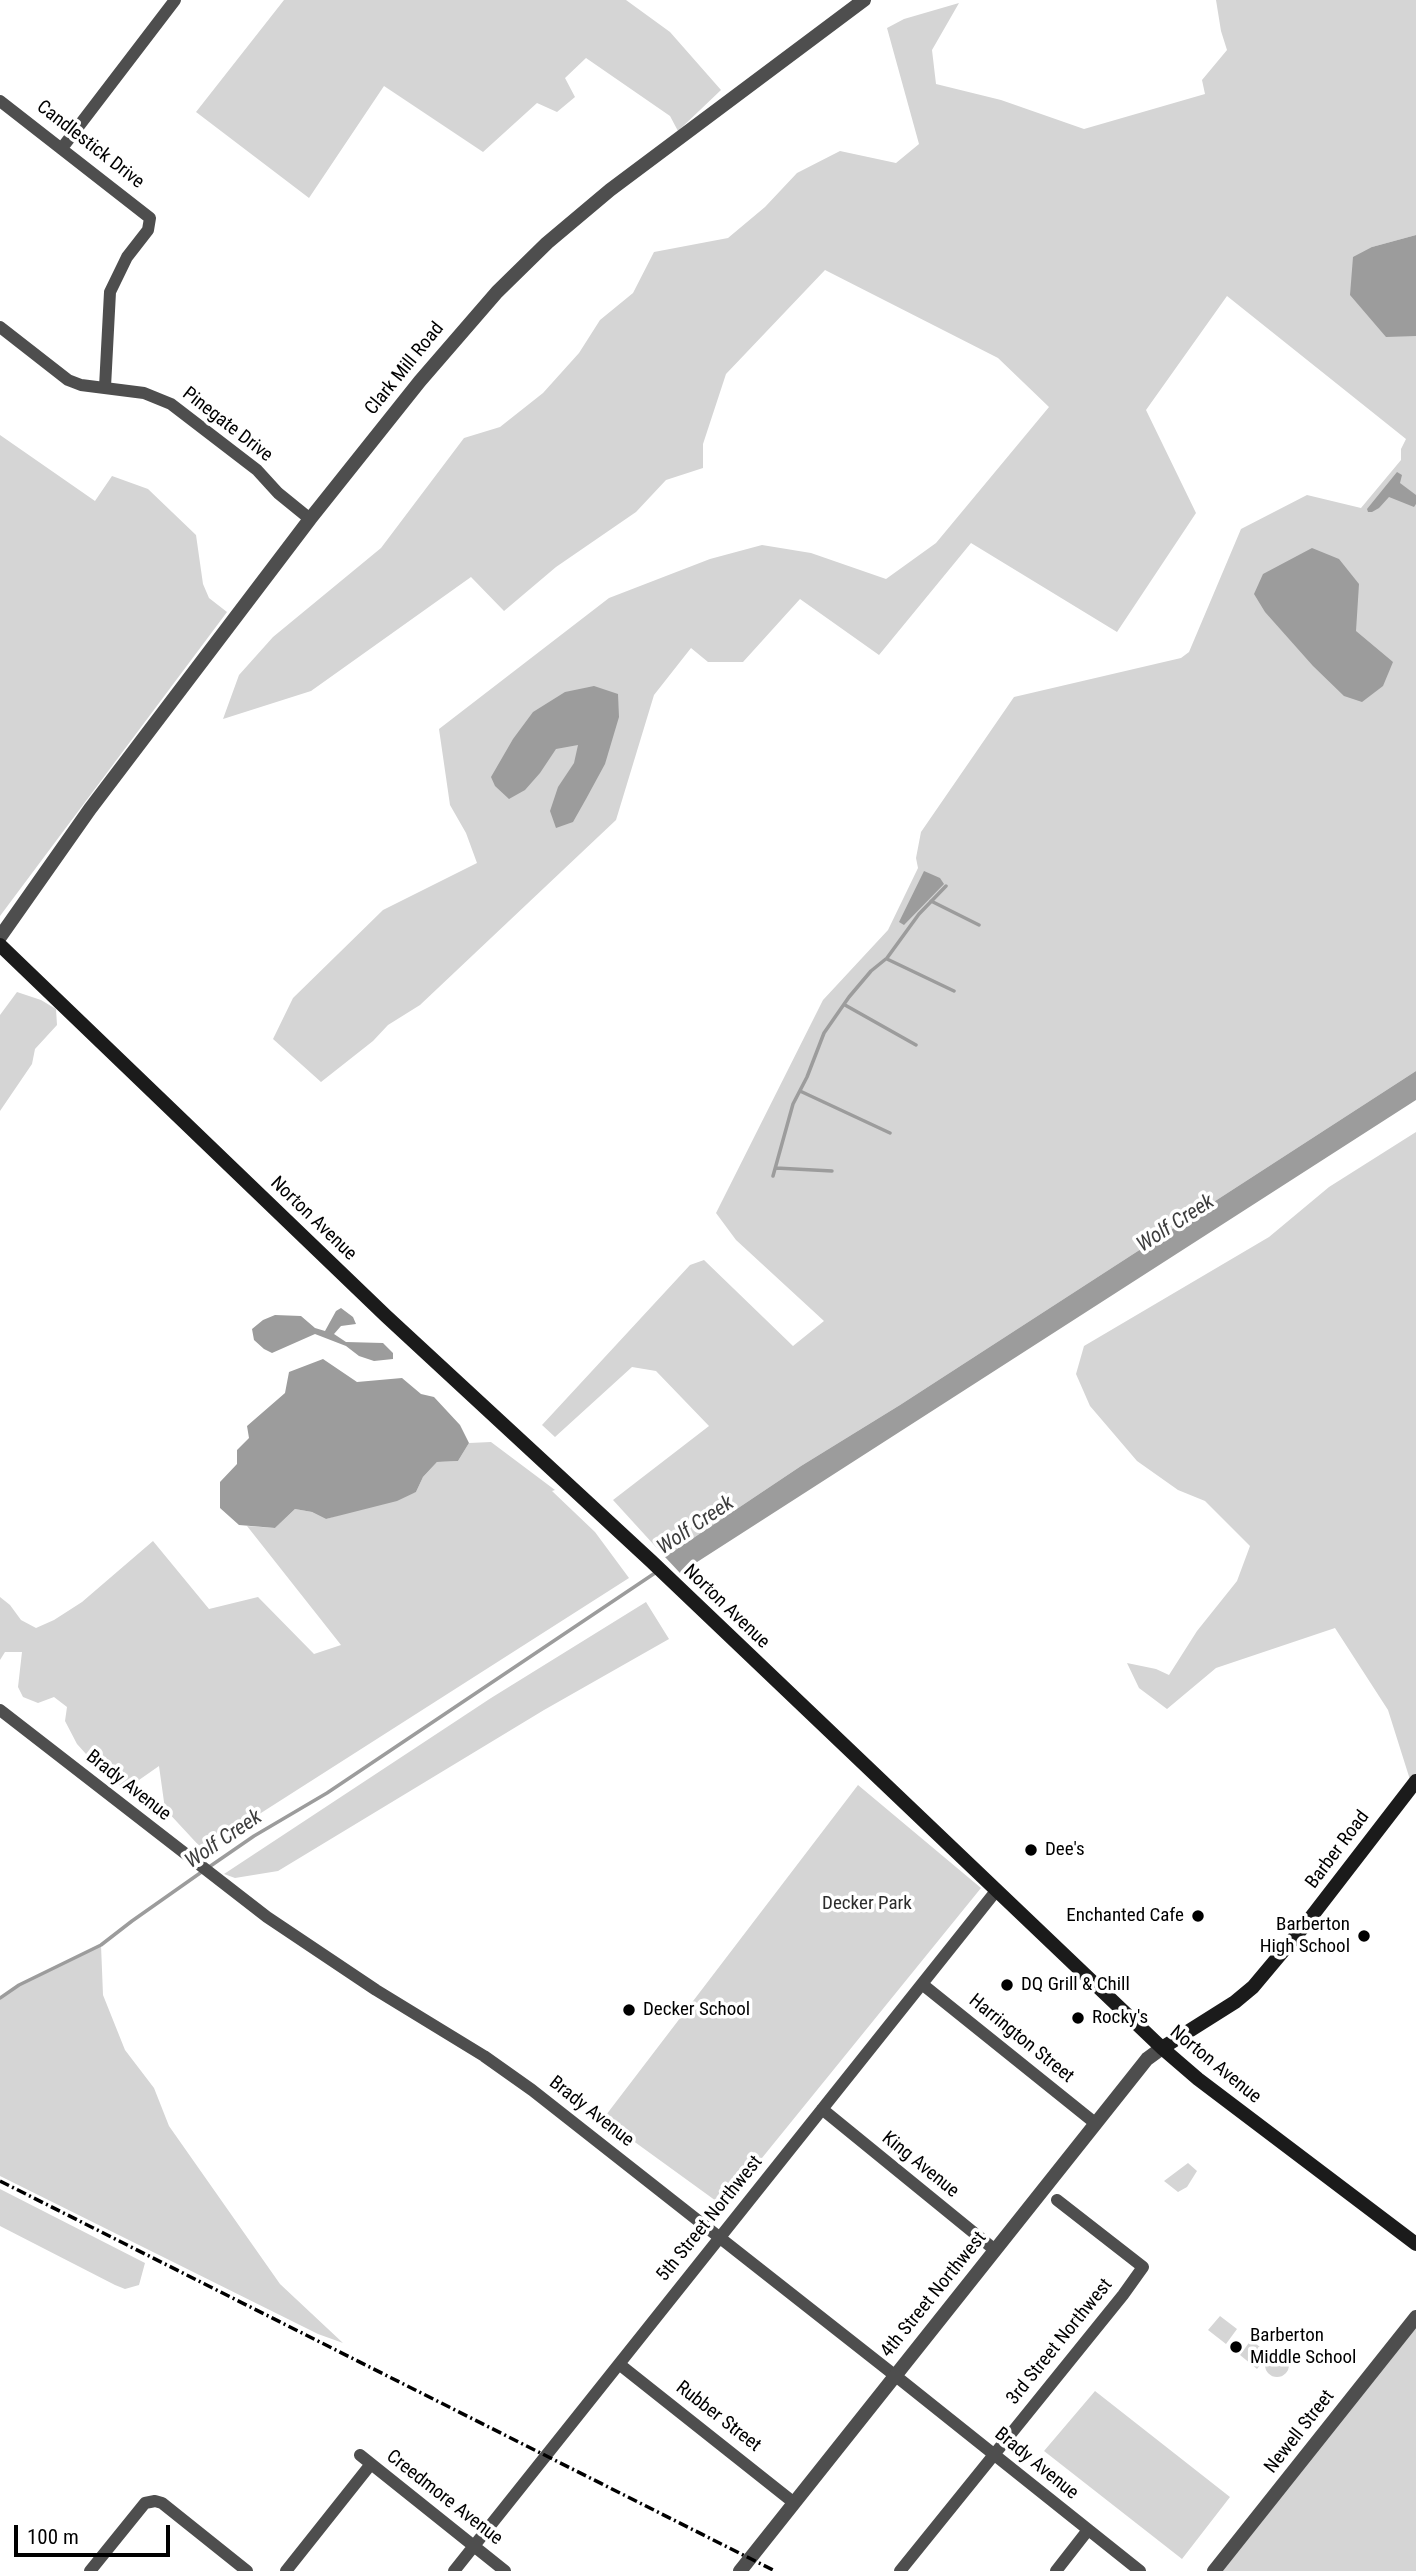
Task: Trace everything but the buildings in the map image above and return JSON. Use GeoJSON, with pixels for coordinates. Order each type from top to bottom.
{"type":"FeatureCollection","features":[{"type":"Feature","properties":{"kind":"main road","name":"Norton Avenue"},"geometry":{"type":"LineString","coordinates":[[0,945],[378,1308],[651,1561],[1162,2048],[1198,2079],[1416,2244]]}},
{"type":"Feature","properties":{"kind":"main road","name":"Barber Road"},"geometry":{"type":"LineString","coordinates":[[1162,2048],[1235,2003],[1253,1987],[1305,1925],[1416,1781]]}},
{"type":"Feature","properties":{"kind":"street"},"geometry":{"type":"LineString","coordinates":[[62,148],[175,0]]}},
{"type":"Feature","properties":{"kind":"street","name":"Clark Mill Road"},"geometry":{"type":"LineString","coordinates":[[0,937],[153,724],[310,519],[467,325],[522,266],[610,190],[864,0]]}},
{"type":"Feature","properties":{"kind":"street","name":"Candlestick Drive"},"geometry":{"type":"LineString","coordinates":[[0,101],[147,214],[151,224],[127,257],[110,292],[105,387]]}},
{"type":"Feature","properties":{"kind":"street","name":"Pinegate Drive"},"geometry":{"type":"LineString","coordinates":[[0,327],[68,380],[81,385],[144,393],[172,404],[257,470],[278,493],[310,519]]}},
{"type":"Feature","properties":{"kind":"street","name":"Brady Avenue"},"geometry":{"type":"LineString","coordinates":[[0,1710],[226,1886],[326,1957],[484,2056],[532,2090],[1140,2571]]}},
{"type":"Feature","properties":{"kind":"street","name":"5th Street Northwest"},"geometry":{"type":"LineString","coordinates":[[454,2571],[996,1891]]}},
{"type":"Feature","properties":{"kind":"street","name":"Harrington Street"},"geometry":{"type":"LineString","coordinates":[[922,1984],[1095,2123]]}},
{"type":"Feature","properties":{"kind":"street","name":"4th Street Northwest"},"geometry":{"type":"LineString","coordinates":[[740,2571],[1095,2123],[1147,2059],[1162,2048]]}},
{"type":"Feature","properties":{"kind":"street","name":"King Avenue"},"geometry":{"type":"LineString","coordinates":[[822,2109],[995,2250]]}},
{"type":"Feature","properties":{"kind":"street","name":"3rd Street Northwest"},"geometry":{"type":"LineString","coordinates":[[900,2571],[1143,2267],[1057,2200]]}},
{"type":"Feature","properties":{"kind":"street","name":"Newell Street"},"geometry":{"type":"LineString","coordinates":[[1214,2571],[1416,2317]]}},
{"type":"Feature","properties":{"kind":"street","name":"Rubber Street"},"geometry":{"type":"LineString","coordinates":[[619,2364],[793,2502]]}},
{"type":"Feature","properties":{"kind":"street","name":"Creedmore Avenue"},"geometry":{"type":"LineString","coordinates":[[360,2455],[505,2571]]}},
{"type":"Feature","properties":{"kind":"street"},"geometry":{"type":"LineString","coordinates":[[286,2571],[371,2465]]}},
{"type":"Feature","properties":{"kind":"street"},"geometry":{"type":"LineString","coordinates":[[90,2571],[145,2503],[155,2501],[162,2503],[247,2571]]}},
{"type":"Feature","properties":{"kind":"street"},"geometry":{"type":"LineString","coordinates":[[1056,2571],[1088,2530]]}},
{"type":"Feature","properties":{"kind":"green space"},"geometry":{"type":"Polygon","coordinates":[[[284,0],[626,0],[670,32],[721,90],[678,131],[670,116],[586,58],[565,78],[575,97],[557,112],[537,103],[483,152],[384,86],[309,198],[196,112],[284,0]]]}},
{"type":"Feature","properties":{"kind":"green space"},"geometry":{"type":"Polygon","coordinates":[[[1216,0],[1416,0],[1416,235],[1372,247],[1386,336],[1416,336],[1416,1071],[900,1405],[801,1466],[665,1557],[613,1500],[709,1426],[656,1371],[632,1367],[555,1437],[542,1425],[690,1265],[704,1260],[793,1346],[824,1321],[736,1240],[716,1213],[823,1000],[888,930],[918,868],[916,858],[921,832],[1014,697],[1181,658],[1189,652],[1241,529],[1307,495],[1361,508],[1401,460],[1401,449],[1406,439],[1227,296],[1146,410],[1196,513],[1117,632],[971,543],[879,655],[800,599],[743,662],[708,662],[691,648],[654,695],[616,820],[420,1005],[388,1025],[373,1041],[321,1082],[273,1039],[293,998],[383,910],[477,863],[466,833],[450,805],[439,729],[609,598],[710,559],[762,545],[811,553],[886,579],[936,543],[1049,407],[998,358],[825,270],[726,374],[703,444],[703,468],[666,480],[636,512],[556,567],[504,611],[471,577],[311,691],[223,719],[239,675],[273,637],[381,548],[464,438],[500,427],[543,393],[579,353],[600,320],[633,293],[654,252],[728,238],[765,207],[797,173],[840,151],[896,163],[919,144],[887,28],[904,19],[959,3],[932,50],[936,84],[1001,100],[1084,129],[1205,94],[1202,80],[1227,50],[1216,0]]]}},
{"type":"Feature","properties":{"kind":"green space"},"geometry":{"type":"Polygon","coordinates":[[[0,435],[95,501],[112,476],[148,489],[196,535],[203,584],[209,598],[227,612],[0,916],[0,435]]]}},
{"type":"Feature","properties":{"kind":"green space"},"geometry":{"type":"Polygon","coordinates":[[[17,992],[41,1000],[56,1009],[57,1025],[35,1049],[32,1064],[0,1111],[0,1015],[17,992]]]}},
{"type":"Feature","properties":{"kind":"green space"},"geometry":{"type":"Polygon","coordinates":[[[1416,1132],[1416,1781],[1412,1786],[1388,1710],[1335,1628],[1216,1668],[1167,1709],[1139,1688],[1127,1663],[1156,1669],[1169,1675],[1197,1631],[1237,1581],[1250,1546],[1205,1501],[1178,1490],[1137,1461],[1090,1406],[1076,1374],[1084,1346],[1269,1237],[1329,1187],[1416,1132]]]}},
{"type":"Feature","properties":{"kind":"green space"},"geometry":{"type":"Polygon","coordinates":[[[491,1442],[555,1490],[552,1491],[595,1532],[629,1578],[203,1850],[165,1809],[159,1766],[129,1787],[113,1784],[77,1744],[65,1721],[67,1707],[54,1697],[38,1703],[23,1697],[18,1687],[22,1652],[5,1652],[0,1660],[0,1597],[21,1620],[36,1628],[82,1602],[153,1541],[209,1609],[258,1597],[314,1654],[341,1645],[247,1526],[275,1528],[295,1509],[312,1512],[326,1519],[416,1492],[423,1477],[437,1462],[458,1461],[469,1443],[491,1442]]]}},
{"type":"Feature","properties":{"kind":"green space"},"geometry":{"type":"Polygon","coordinates":[[[646,1602],[669,1639],[544,1710],[278,1871],[235,1878],[224,1874],[491,1698],[646,1602]]]}},
{"type":"Feature","properties":{"kind":"green space","name":"Decker Park"},"geometry":{"type":"Polygon","coordinates":[[[858,1785],[981,1888],[723,2206],[603,2119],[858,1785]]]}},
{"type":"Feature","properties":{"kind":"green space"},"geometry":{"type":"Polygon","coordinates":[[[101,1945],[103,1995],[125,2050],[154,2088],[169,2126],[280,2284],[343,2343],[318,2334],[0,2176],[0,1998],[19,1985],[101,1945]]]}},
{"type":"Feature","properties":{"kind":"green space"},"geometry":{"type":"Polygon","coordinates":[[[1188,2163],[1197,2171],[1187,2187],[1178,2192],[1164,2181],[1188,2163]]]}},
{"type":"Feature","properties":{"kind":"green space"},"geometry":{"type":"Polygon","coordinates":[[[0,2189],[145,2263],[139,2285],[125,2289],[115,2285],[0,2226],[0,2189]]]}},
{"type":"Feature","properties":{"kind":"green space"},"geometry":{"type":"Polygon","coordinates":[[[1220,2316],[1237,2329],[1226,2344],[1208,2330],[1220,2316]]]}},
{"type":"Feature","properties":{"kind":"green space"},"geometry":{"type":"Polygon","coordinates":[[[1416,2326],[1416,2571],[1221,2571],[1416,2326]]]}},
{"type":"Feature","properties":{"kind":"green space"},"geometry":{"type":"Polygon","coordinates":[[[1251,2340],[1269,2354],[1257,2369],[1240,2355],[1251,2340]]]}},
{"type":"Feature","properties":{"kind":"green space"},"geometry":{"type":"Polygon","coordinates":[[[1277,2353],[1288,2360],[1289,2365],[1282,2376],[1277,2377],[1266,2370],[1265,2365],[1272,2354],[1277,2353]]]}},
{"type":"Feature","properties":{"kind":"green space"},"geometry":{"type":"Polygon","coordinates":[[[1095,2391],[1230,2497],[1182,2559],[1044,2451],[1095,2391]]]}},
{"type":"Feature","properties":{"kind":"shaded area"},"geometry":{"type":"Polygon","coordinates":[[[1416,235],[1416,336],[1386,337],[1350,295],[1353,257],[1372,247],[1416,235]]]}},
{"type":"Feature","properties":{"kind":"shaded area"},"geometry":{"type":"Polygon","coordinates":[[[1397,472],[1402,475],[1400,483],[1416,495],[1414,507],[1389,497],[1379,508],[1368,512],[1367,509],[1397,472]]]}},
{"type":"Feature","properties":{"kind":"shaded area"},"geometry":{"type":"Polygon","coordinates":[[[1312,548],[1339,559],[1359,584],[1356,631],[1393,662],[1383,686],[1362,702],[1344,696],[1313,666],[1265,612],[1254,594],[1263,574],[1312,548]]]}},
{"type":"Feature","properties":{"kind":"shaded area"},"geometry":{"type":"Polygon","coordinates":[[[594,686],[618,694],[619,717],[605,764],[573,822],[556,828],[550,811],[558,787],[574,763],[578,745],[556,749],[525,790],[509,799],[495,786],[491,777],[513,739],[533,712],[565,692],[594,686]]]}},
{"type":"Feature","properties":{"kind":"shaded area"},"geometry":{"type":"Polygon","coordinates":[[[924,871],[940,878],[944,884],[904,925],[899,922],[924,871]]]}},
{"type":"Feature","properties":{"kind":"shaded area"},"geometry":{"type":"Polygon","coordinates":[[[1416,1071],[1416,1100],[680,1573],[665,1557],[801,1466],[900,1405],[1416,1071]]]}},
{"type":"Feature","properties":{"kind":"shaded area"},"geometry":{"type":"Polygon","coordinates":[[[341,1308],[353,1317],[356,1324],[341,1326],[334,1334],[346,1342],[383,1343],[393,1353],[393,1359],[374,1361],[315,1334],[272,1353],[254,1340],[252,1329],[275,1315],[301,1316],[315,1328],[325,1331],[336,1311],[341,1308]]]}},
{"type":"Feature","properties":{"kind":"shaded area"},"geometry":{"type":"Polygon","coordinates":[[[323,1359],[357,1382],[402,1378],[421,1394],[434,1397],[460,1425],[469,1443],[458,1461],[437,1462],[423,1477],[416,1492],[397,1501],[326,1519],[312,1512],[295,1509],[275,1528],[239,1525],[220,1508],[220,1482],[237,1464],[237,1450],[249,1438],[247,1426],[285,1393],[289,1372],[323,1359]]]}},
{"type":"Feature","properties":{"kind":"waterway"},"geometry":{"type":"LineString","coordinates":[[773,1176],[793,1104],[824,1033],[849,997],[871,971],[887,958],[919,914],[946,886]]}},
{"type":"Feature","properties":{"kind":"waterway"},"geometry":{"type":"LineString","coordinates":[[931,901],[979,925]]}},
{"type":"Feature","properties":{"kind":"waterway"},"geometry":{"type":"LineString","coordinates":[[887,959],[954,991]]}},
{"type":"Feature","properties":{"kind":"waterway"},"geometry":{"type":"LineString","coordinates":[[845,1005],[916,1045]]}},
{"type":"Feature","properties":{"kind":"waterway"},"geometry":{"type":"LineString","coordinates":[[800,1091],[890,1133]]}},
{"type":"Feature","properties":{"kind":"waterway"},"geometry":{"type":"LineString","coordinates":[[776,1168],[832,1171]]}},
{"type":"Feature","properties":{"kind":"waterway","name":"Wolf Creek"},"geometry":{"type":"LineString","coordinates":[[209,1867],[254,1836],[327,1793],[655,1573]]}},
{"type":"Feature","properties":{"kind":"waterway","name":"Wolf Creek"},"geometry":{"type":"LineString","coordinates":[[0,1998],[19,1985],[101,1945],[203,1871]]}},
{"type":"Feature","properties":{"kind":"railway"},"geometry":{"type":"LineString","coordinates":[[0,2181],[775,2571]]}},
{"type":"Feature","properties":{"kind":"place","name":"Dee's"},"geometry":{"type":"Point","coordinates":[1031,1850]}},
{"type":"Feature","properties":{"kind":"place","name":"Enchanted Cafe"},"geometry":{"type":"Point","coordinates":[1198,1916]}},
{"type":"Feature","properties":{"kind":"place","name":"Barberton High School"},"geometry":{"type":"Point","coordinates":[1364,1936]}},
{"type":"Feature","properties":{"kind":"place","name":"DQ Grill & Chill"},"geometry":{"type":"Point","coordinates":[1007,1985]}},
{"type":"Feature","properties":{"kind":"place","name":"Decker School"},"geometry":{"type":"Point","coordinates":[629,2010]}},
{"type":"Feature","properties":{"kind":"place","name":"Rocky's"},"geometry":{"type":"Point","coordinates":[1078,2018]}},
{"type":"Feature","properties":{"kind":"place","name":"Barberton Middle School"},"geometry":{"type":"Point","coordinates":[1236,2347]}}]}
